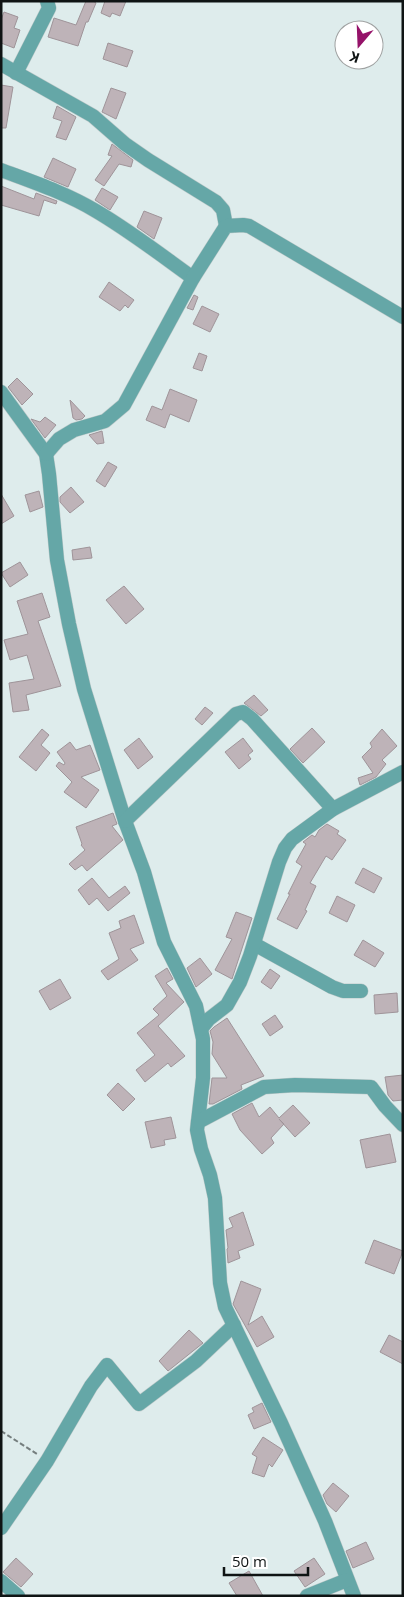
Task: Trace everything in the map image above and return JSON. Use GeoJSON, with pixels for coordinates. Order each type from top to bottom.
{"type":"FeatureCollection","features":[{"type":"Feature","properties":{"kind":"street"},"geometry":{"type":"LineString","coordinates":[[16,73],[50,8],[47,1]]}},
{"type":"Feature","properties":{"kind":"street"},"geometry":{"type":"LineString","coordinates":[[1,64],[93,116],[125,144],[216,202],[223,210],[226,226],[194,278],[124,405],[105,421],[74,430],[59,439],[46,454]]}},
{"type":"Feature","properties":{"kind":"street"},"geometry":{"type":"LineString","coordinates":[[1,170],[62,193],[95,210],[194,278]]}},
{"type":"Feature","properties":{"kind":"street"},"geometry":{"type":"LineString","coordinates":[[226,226],[249,226],[403,317]]}},
{"type":"Feature","properties":{"kind":"street"},"geometry":{"type":"LineString","coordinates":[[1,392],[46,454],[57,560],[84,689],[144,872],[164,942],[196,1006],[203,1039],[203,1078],[197,1130],[215,1198],[220,1283],[225,1307],[281,1423],[325,1521],[354,1596]]}},
{"type":"Feature","properties":{"kind":"street"},"geometry":{"type":"LineString","coordinates":[[126,821],[236,714],[243,712],[252,719],[333,809]]}},
{"type":"Feature","properties":{"kind":"street"},"geometry":{"type":"LineString","coordinates":[[201,1029],[210,1018],[227,1005],[240,982],[254,944],[279,862],[285,848],[292,839],[333,809],[403,772]]}},
{"type":"Feature","properties":{"kind":"street"},"geometry":{"type":"LineString","coordinates":[[254,944],[332,987],[343,991],[361,991]]}},
{"type":"Feature","properties":{"kind":"street"},"geometry":{"type":"LineString","coordinates":[[198,1122],[264,1087],[295,1085],[371,1088],[403,1125]]}},
{"type":"Feature","properties":{"kind":"street"},"geometry":{"type":"LineString","coordinates":[[1,1528],[48,1461],[91,1386],[107,1365],[139,1404],[196,1361],[234,1325]]}},
{"type":"Feature","properties":{"kind":"street"},"geometry":{"type":"LineString","coordinates":[[307,1596],[347,1580]]}},
{"type":"Feature","properties":{"kind":"street"},"geometry":{"type":"LineString","coordinates":[[1,1581],[18,1596]]}},
{"type":"Feature","properties":{"kind":"path"},"geometry":{"type":"LineString","coordinates":[[1,1431],[48,1461]]}},
{"type":"Feature","properties":{"kind":"building"},"geometry":{"type":"Polygon","coordinates":[[[86,1],[96,3],[88,22],[86,22],[78,46],[48,37],[54,18],[76,25],[86,1]]]}},
{"type":"Feature","properties":{"kind":"building"},"geometry":{"type":"Polygon","coordinates":[[[105,1],[126,1],[120,16],[112,13],[110,17],[101,13],[105,1]]]}},
{"type":"Feature","properties":{"kind":"building"},"geometry":{"type":"Polygon","coordinates":[[[4,12],[18,17],[14,28],[20,30],[14,48],[1,43],[1,20],[4,12]]]}},
{"type":"Feature","properties":{"kind":"building"},"geometry":{"type":"Polygon","coordinates":[[[108,43],[133,51],[127,67],[103,59],[108,43]]]}},
{"type":"Feature","properties":{"kind":"building"},"geometry":{"type":"Polygon","coordinates":[[[1,85],[13,87],[6,128],[1,128],[1,85]]]}},
{"type":"Feature","properties":{"kind":"building"},"geometry":{"type":"Polygon","coordinates":[[[111,88],[126,93],[116,119],[102,112],[111,88]]]}},
{"type":"Feature","properties":{"kind":"building"},"geometry":{"type":"Polygon","coordinates":[[[57,106],[76,117],[66,140],[56,137],[62,121],[53,118],[57,106]]]}},
{"type":"Feature","properties":{"kind":"building"},"geometry":{"type":"Polygon","coordinates":[[[112,144],[133,160],[131,167],[119,164],[104,186],[95,180],[112,156],[108,155],[112,144]]]}},
{"type":"Feature","properties":{"kind":"building"},"geometry":{"type":"Polygon","coordinates":[[[53,158],[76,169],[68,187],[44,177],[53,158]]]}},
{"type":"Feature","properties":{"kind":"building"},"geometry":{"type":"Polygon","coordinates":[[[1,186],[34,199],[36,193],[57,201],[56,204],[44,200],[39,216],[1,205],[1,186]]]}},
{"type":"Feature","properties":{"kind":"building"},"geometry":{"type":"Polygon","coordinates":[[[102,188],[118,197],[110,210],[95,200],[102,188]]]}},
{"type":"Feature","properties":{"kind":"building"},"geometry":{"type":"Polygon","coordinates":[[[144,211],[162,218],[154,239],[137,227],[144,211]]]}},
{"type":"Feature","properties":{"kind":"building"},"geometry":{"type":"Polygon","coordinates":[[[109,282],[134,300],[128,308],[125,305],[120,311],[99,297],[109,282]]]}},
{"type":"Feature","properties":{"kind":"building"},"geometry":{"type":"Polygon","coordinates":[[[194,295],[198,297],[193,310],[187,308],[194,295]]]}},
{"type":"Feature","properties":{"kind":"building"},"geometry":{"type":"Polygon","coordinates":[[[202,306],[219,314],[210,332],[193,324],[202,306]]]}},
{"type":"Feature","properties":{"kind":"building"},"geometry":{"type":"Polygon","coordinates":[[[199,353],[207,356],[202,371],[193,368],[199,353]]]}},
{"type":"Feature","properties":{"kind":"building"},"geometry":{"type":"Polygon","coordinates":[[[17,378],[33,394],[22,405],[8,387],[17,378]]]}},
{"type":"Feature","properties":{"kind":"building"},"geometry":{"type":"Polygon","coordinates":[[[170,389],[197,400],[189,422],[170,414],[165,428],[146,420],[152,406],[162,410],[170,389]]]}},
{"type":"Feature","properties":{"kind":"building"},"geometry":{"type":"Polygon","coordinates":[[[70,400],[85,416],[82,419],[76,420],[73,418],[70,400]]]}},
{"type":"Feature","properties":{"kind":"building"},"geometry":{"type":"Polygon","coordinates":[[[45,417],[56,425],[45,438],[31,419],[40,422],[45,417]]]}},
{"type":"Feature","properties":{"kind":"building"},"geometry":{"type":"Polygon","coordinates":[[[102,431],[104,443],[97,444],[89,435],[102,431]]]}},
{"type":"Feature","properties":{"kind":"building"},"geometry":{"type":"Polygon","coordinates":[[[108,462],[117,467],[105,487],[96,481],[108,462]]]}},
{"type":"Feature","properties":{"kind":"building"},"geometry":{"type":"Polygon","coordinates":[[[71,487],[84,502],[70,513],[60,502],[60,497],[71,487]]]}},
{"type":"Feature","properties":{"kind":"building"},"geometry":{"type":"Polygon","coordinates":[[[39,491],[43,507],[30,512],[25,495],[39,491]]]}},
{"type":"Feature","properties":{"kind":"building"},"geometry":{"type":"Polygon","coordinates":[[[1,494],[14,516],[1,524],[1,494]]]}},
{"type":"Feature","properties":{"kind":"building"},"geometry":{"type":"Polygon","coordinates":[[[90,547],[92,558],[73,560],[72,550],[90,547]]]}},
{"type":"Feature","properties":{"kind":"building"},"geometry":{"type":"Polygon","coordinates":[[[20,562],[28,575],[10,587],[1,573],[20,562]]]}},
{"type":"Feature","properties":{"kind":"building"},"geometry":{"type":"Polygon","coordinates":[[[124,586],[144,609],[126,624],[106,600],[124,586]]]}},
{"type":"Feature","properties":{"kind":"building"},"geometry":{"type":"Polygon","coordinates":[[[42,593],[50,617],[38,621],[61,686],[26,695],[29,710],[13,712],[9,683],[34,679],[27,655],[10,660],[4,640],[28,634],[17,601],[42,593]]]}},
{"type":"Feature","properties":{"kind":"building"},"geometry":{"type":"Polygon","coordinates":[[[254,695],[268,710],[261,716],[244,703],[254,695]]]}},
{"type":"Feature","properties":{"kind":"building"},"geometry":{"type":"Polygon","coordinates":[[[205,707],[213,713],[202,725],[195,719],[205,707]]]}},
{"type":"Feature","properties":{"kind":"building"},"geometry":{"type":"Polygon","coordinates":[[[312,728],[325,742],[303,763],[290,749],[312,728]]]}},
{"type":"Feature","properties":{"kind":"building"},"geometry":{"type":"Polygon","coordinates":[[[42,729],[49,735],[41,745],[50,753],[36,771],[19,757],[42,729]]]}},
{"type":"Feature","properties":{"kind":"building"},"geometry":{"type":"Polygon","coordinates":[[[382,729],[397,746],[382,760],[386,764],[376,777],[360,785],[358,778],[373,773],[362,757],[372,747],[370,743],[382,729]]]}},
{"type":"Feature","properties":{"kind":"building"},"geometry":{"type":"Polygon","coordinates":[[[139,738],[153,757],[138,769],[124,750],[139,738]]]}},
{"type":"Feature","properties":{"kind":"building"},"geometry":{"type":"Polygon","coordinates":[[[243,738],[253,751],[248,755],[251,759],[239,769],[225,752],[243,738]]]}},
{"type":"Feature","properties":{"kind":"building"},"geometry":{"type":"Polygon","coordinates":[[[70,742],[76,750],[90,745],[100,770],[81,777],[99,790],[86,808],[64,792],[72,782],[56,766],[59,762],[64,765],[65,763],[57,752],[70,742]]]}},
{"type":"Feature","properties":{"kind":"building"},"geometry":{"type":"Polygon","coordinates":[[[113,813],[117,824],[112,826],[123,840],[87,871],[82,865],[75,870],[69,864],[85,850],[81,845],[76,827],[113,813]]]}},
{"type":"Feature","properties":{"kind":"building"},"geometry":{"type":"Polygon","coordinates":[[[327,824],[339,831],[337,834],[346,840],[332,860],[326,856],[310,883],[316,886],[305,910],[307,911],[297,929],[277,919],[302,866],[296,862],[306,844],[303,842],[312,835],[315,837],[319,830],[327,824]]]}},
{"type":"Feature","properties":{"kind":"building"},"geometry":{"type":"Polygon","coordinates":[[[363,868],[382,878],[374,893],[355,883],[363,868]]]}},
{"type":"Feature","properties":{"kind":"building"},"geometry":{"type":"Polygon","coordinates":[[[92,878],[109,898],[125,886],[130,893],[108,911],[97,898],[89,905],[78,890],[92,878]]]}},
{"type":"Feature","properties":{"kind":"building"},"geometry":{"type":"Polygon","coordinates":[[[337,896],[355,905],[347,922],[329,913],[337,896]]]}},
{"type":"Feature","properties":{"kind":"building"},"geometry":{"type":"Polygon","coordinates":[[[236,912],[252,918],[232,979],[215,970],[232,939],[226,937],[236,912]]]}},
{"type":"Feature","properties":{"kind":"building"},"geometry":{"type":"Polygon","coordinates":[[[134,915],[144,943],[130,949],[138,960],[108,980],[101,971],[119,959],[109,933],[121,928],[119,921],[134,915]]]}},
{"type":"Feature","properties":{"kind":"building"},"geometry":{"type":"Polygon","coordinates":[[[363,940],[384,953],[375,967],[354,955],[363,940]]]}},
{"type":"Feature","properties":{"kind":"building"},"geometry":{"type":"Polygon","coordinates":[[[200,958],[212,974],[196,987],[187,968],[200,958]]]}},
{"type":"Feature","properties":{"kind":"building"},"geometry":{"type":"Polygon","coordinates":[[[167,968],[173,979],[166,983],[184,1002],[158,1026],[185,1056],[171,1067],[168,1063],[145,1082],[136,1070],[155,1055],[137,1033],[159,1015],[153,1009],[167,996],[155,976],[167,968]]]}},
{"type":"Feature","properties":{"kind":"building"},"geometry":{"type":"Polygon","coordinates":[[[270,969],[280,976],[271,989],[261,982],[270,969]]]}},
{"type":"Feature","properties":{"kind":"building"},"geometry":{"type":"Polygon","coordinates":[[[60,979],[71,998],[50,1010],[39,991],[60,979]]]}},
{"type":"Feature","properties":{"kind":"building"},"geometry":{"type":"Polygon","coordinates":[[[397,993],[398,1012],[375,1014],[374,995],[397,993]]]}},
{"type":"Feature","properties":{"kind":"building"},"geometry":{"type":"Polygon","coordinates":[[[275,1015],[283,1027],[270,1036],[262,1024],[275,1015]]]}},
{"type":"Feature","properties":{"kind":"building"},"geometry":{"type":"Polygon","coordinates":[[[227,1018],[264,1076],[241,1085],[242,1089],[213,1104],[209,1104],[212,1078],[227,1078],[212,1054],[213,1042],[210,1031],[227,1018]]]}},
{"type":"Feature","properties":{"kind":"building"},"geometry":{"type":"Polygon","coordinates":[[[403,1075],[403,1100],[393,1101],[388,1095],[385,1077],[403,1075]]]}},
{"type":"Feature","properties":{"kind":"building"},"geometry":{"type":"Polygon","coordinates":[[[118,1083],[135,1099],[123,1111],[107,1095],[118,1083]]]}},
{"type":"Feature","properties":{"kind":"building"},"geometry":{"type":"Polygon","coordinates":[[[252,1103],[259,1117],[270,1107],[279,1118],[293,1105],[310,1123],[295,1137],[284,1124],[271,1138],[274,1143],[262,1154],[240,1130],[232,1114],[252,1103]]]}},
{"type":"Feature","properties":{"kind":"building"},"geometry":{"type":"Polygon","coordinates":[[[171,1117],[176,1138],[164,1140],[165,1145],[151,1148],[145,1122],[171,1117]]]}},
{"type":"Feature","properties":{"kind":"building"},"geometry":{"type":"Polygon","coordinates":[[[390,1134],[396,1162],[366,1168],[360,1140],[390,1134]]]}},
{"type":"Feature","properties":{"kind":"building"},"geometry":{"type":"Polygon","coordinates":[[[243,1212],[254,1245],[238,1251],[240,1258],[228,1263],[226,1230],[233,1227],[229,1218],[243,1212]]]}},
{"type":"Feature","properties":{"kind":"building"},"geometry":{"type":"Polygon","coordinates":[[[374,1240],[403,1251],[394,1274],[365,1263],[374,1240]]]}},
{"type":"Feature","properties":{"kind":"building"},"geometry":{"type":"Polygon","coordinates":[[[241,1281],[261,1289],[248,1325],[262,1316],[274,1337],[257,1347],[233,1304],[241,1281]]]}},
{"type":"Feature","properties":{"kind":"building"},"geometry":{"type":"Polygon","coordinates":[[[189,1330],[203,1343],[168,1371],[159,1361],[189,1330]]]}},
{"type":"Feature","properties":{"kind":"building"},"geometry":{"type":"Polygon","coordinates":[[[389,1335],[403,1342],[403,1364],[380,1352],[389,1335]]]}},
{"type":"Feature","properties":{"kind":"building"},"geometry":{"type":"Polygon","coordinates":[[[262,1403],[271,1422],[254,1429],[248,1415],[254,1412],[252,1408],[262,1403]]]}},
{"type":"Feature","properties":{"kind":"building"},"geometry":{"type":"Polygon","coordinates":[[[263,1437],[283,1450],[272,1467],[269,1464],[264,1477],[252,1473],[257,1457],[252,1454],[263,1437]]]}},
{"type":"Feature","properties":{"kind":"building"},"geometry":{"type":"Polygon","coordinates":[[[333,1483],[349,1496],[336,1512],[327,1504],[323,1495],[333,1483]]]}},
{"type":"Feature","properties":{"kind":"building"},"geometry":{"type":"Polygon","coordinates":[[[366,1542],[374,1559],[353,1568],[346,1551],[366,1542]]]}},
{"type":"Feature","properties":{"kind":"building"},"geometry":{"type":"Polygon","coordinates":[[[16,1558],[33,1574],[21,1587],[3,1572],[16,1558]]]}},
{"type":"Feature","properties":{"kind":"building"},"geometry":{"type":"Polygon","coordinates":[[[314,1558],[325,1574],[305,1587],[294,1571],[314,1558]]]}},
{"type":"Feature","properties":{"kind":"building"},"geometry":{"type":"Polygon","coordinates":[[[249,1571],[263,1596],[237,1596],[229,1583],[249,1571]]]}}]}
